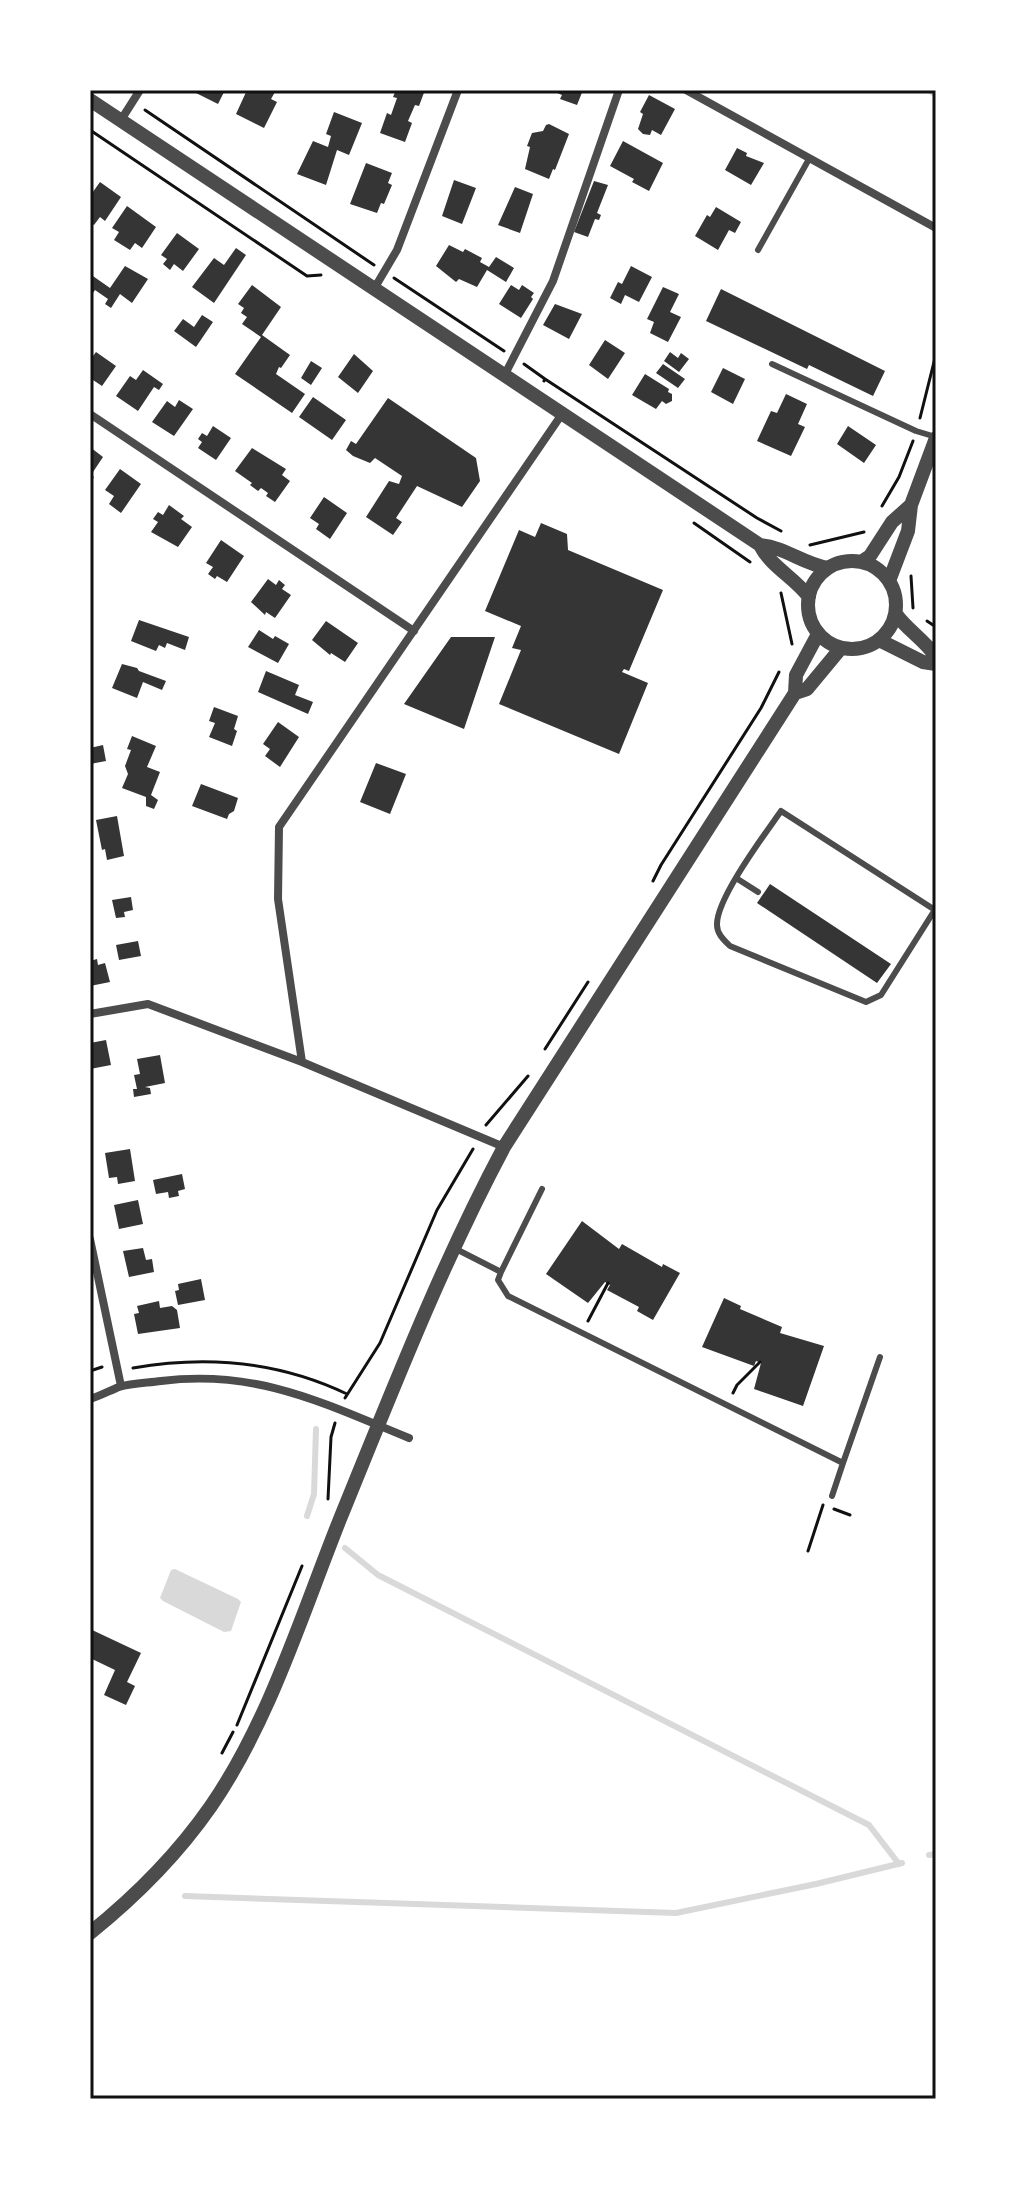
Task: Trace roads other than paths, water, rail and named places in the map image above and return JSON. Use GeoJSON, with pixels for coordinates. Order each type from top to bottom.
{"type":"FeatureCollection","features":[{"type":"Feature","properties":{"kind":"street"},"geometry":{"type":"LineString","coordinates":[[121,120],[140,90]]}},
{"type":"Feature","properties":{"kind":"street"},"geometry":{"type":"LineString","coordinates":[[374,289],[397,250],[458,90]]}},
{"type":"Feature","properties":{"kind":"street"},"geometry":{"type":"LineString","coordinates":[[504,376],[553,281],[619,90]]}},
{"type":"Feature","properties":{"kind":"street"},"geometry":{"type":"LineString","coordinates":[[686,90],[936,228]]}},
{"type":"Feature","properties":{"kind":"street"},"geometry":{"type":"LineString","coordinates":[[90,100],[760,545],[768,560],[800,585],[809,597]]}},
{"type":"Feature","properties":{"kind":"street"},"geometry":{"type":"LineString","coordinates":[[90,414],[414,631]]}},
{"type":"Feature","properties":{"kind":"street"},"geometry":{"type":"LineString","coordinates":[[302,1062],[278,899],[279,827],[562,414]]}},
{"type":"Feature","properties":{"kind":"street"},"geometry":{"type":"LineString","coordinates":[[889,581],[908,531],[911,505],[936,438]]}},
{"type":"Feature","properties":{"kind":"street"},"geometry":{"type":"LineString","coordinates":[[861,562],[870,556],[892,522],[911,505]]}},
{"type":"Feature","properties":{"kind":"street"},"geometry":{"type":"LineString","coordinates":[[760,545],[778,546],[816,566],[828,568],[850,561],[861,562],[882,572],[889,581],[896,602],[896,614],[879,640],[861,649],[841,648],[818,634],[809,616],[809,597],[812,585],[828,568]]}},
{"type":"Feature","properties":{"kind":"street"},"geometry":{"type":"LineString","coordinates":[[896,614],[901,623],[929,646],[936,657]]}},
{"type":"Feature","properties":{"kind":"street"},"geometry":{"type":"LineString","coordinates":[[90,1933],[131,1900],[157,1873],[212,1805],[233,1771],[265,1706],[378,1425],[454,1248],[504,1147],[795,693],[796,675],[818,634]]}},
{"type":"Feature","properties":{"kind":"street"},"geometry":{"type":"LineString","coordinates":[[879,640],[923,662],[936,664]]}},
{"type":"Feature","properties":{"kind":"street"},"geometry":{"type":"LineString","coordinates":[[795,693],[807,689],[841,648]]}},
{"type":"Feature","properties":{"kind":"street"},"geometry":{"type":"LineString","coordinates":[[90,1014],[148,1004],[302,1062],[504,1147]]}},
{"type":"Feature","properties":{"kind":"street"},"geometry":{"type":"LineString","coordinates":[[90,1239],[121,1386]]}},
{"type":"Feature","properties":{"kind":"street"},"geometry":{"type":"LineString","coordinates":[[90,1399],[121,1386],[185,1378],[253,1381],[299,1394],[409,1438]]}},
{"type":"Feature","properties":{"kind":"lane"},"geometry":{"type":"LineString","coordinates":[[758,250],[809,159]]}},
{"type":"Feature","properties":{"kind":"lane"},"geometry":{"type":"LineString","coordinates":[[772,364],[936,438]]}},
{"type":"Feature","properties":{"kind":"lane"},"geometry":{"type":"LineString","coordinates":[[781,811],[936,909],[881,995],[866,1002],[730,946],[721,937],[717,925],[721,908],[736,878],[781,811]]}},
{"type":"Feature","properties":{"kind":"lane"},"geometry":{"type":"LineString","coordinates":[[736,878],[758,892]]}},
{"type":"Feature","properties":{"kind":"lane"},"geometry":{"type":"LineString","coordinates":[[542,1189],[498,1280],[508,1296],[843,1463]]}},
{"type":"Feature","properties":{"kind":"lane"},"geometry":{"type":"LineString","coordinates":[[454,1248],[501,1272]]}},
{"type":"Feature","properties":{"kind":"lane"},"geometry":{"type":"LineString","coordinates":[[832,1496],[880,1357]]}},
{"type":"Feature","properties":{"kind":"waterway"},"geometry":{"type":"LineString","coordinates":[[929,90],[936,95]]}},
{"type":"Feature","properties":{"kind":"waterway"},"geometry":{"type":"LineString","coordinates":[[307,1516],[314,1494],[316,1429]]}},
{"type":"Feature","properties":{"kind":"waterway"},"geometry":{"type":"LineString","coordinates":[[345,1548],[378,1575],[869,1825],[899,1864]]}},
{"type":"Feature","properties":{"kind":"waterway"},"geometry":{"type":"LineString","coordinates":[[929,1855],[936,1854]]}},
{"type":"Feature","properties":{"kind":"waterway"},"geometry":{"type":"LineString","coordinates":[[185,1896],[676,1913],[902,1863]]}}]}
